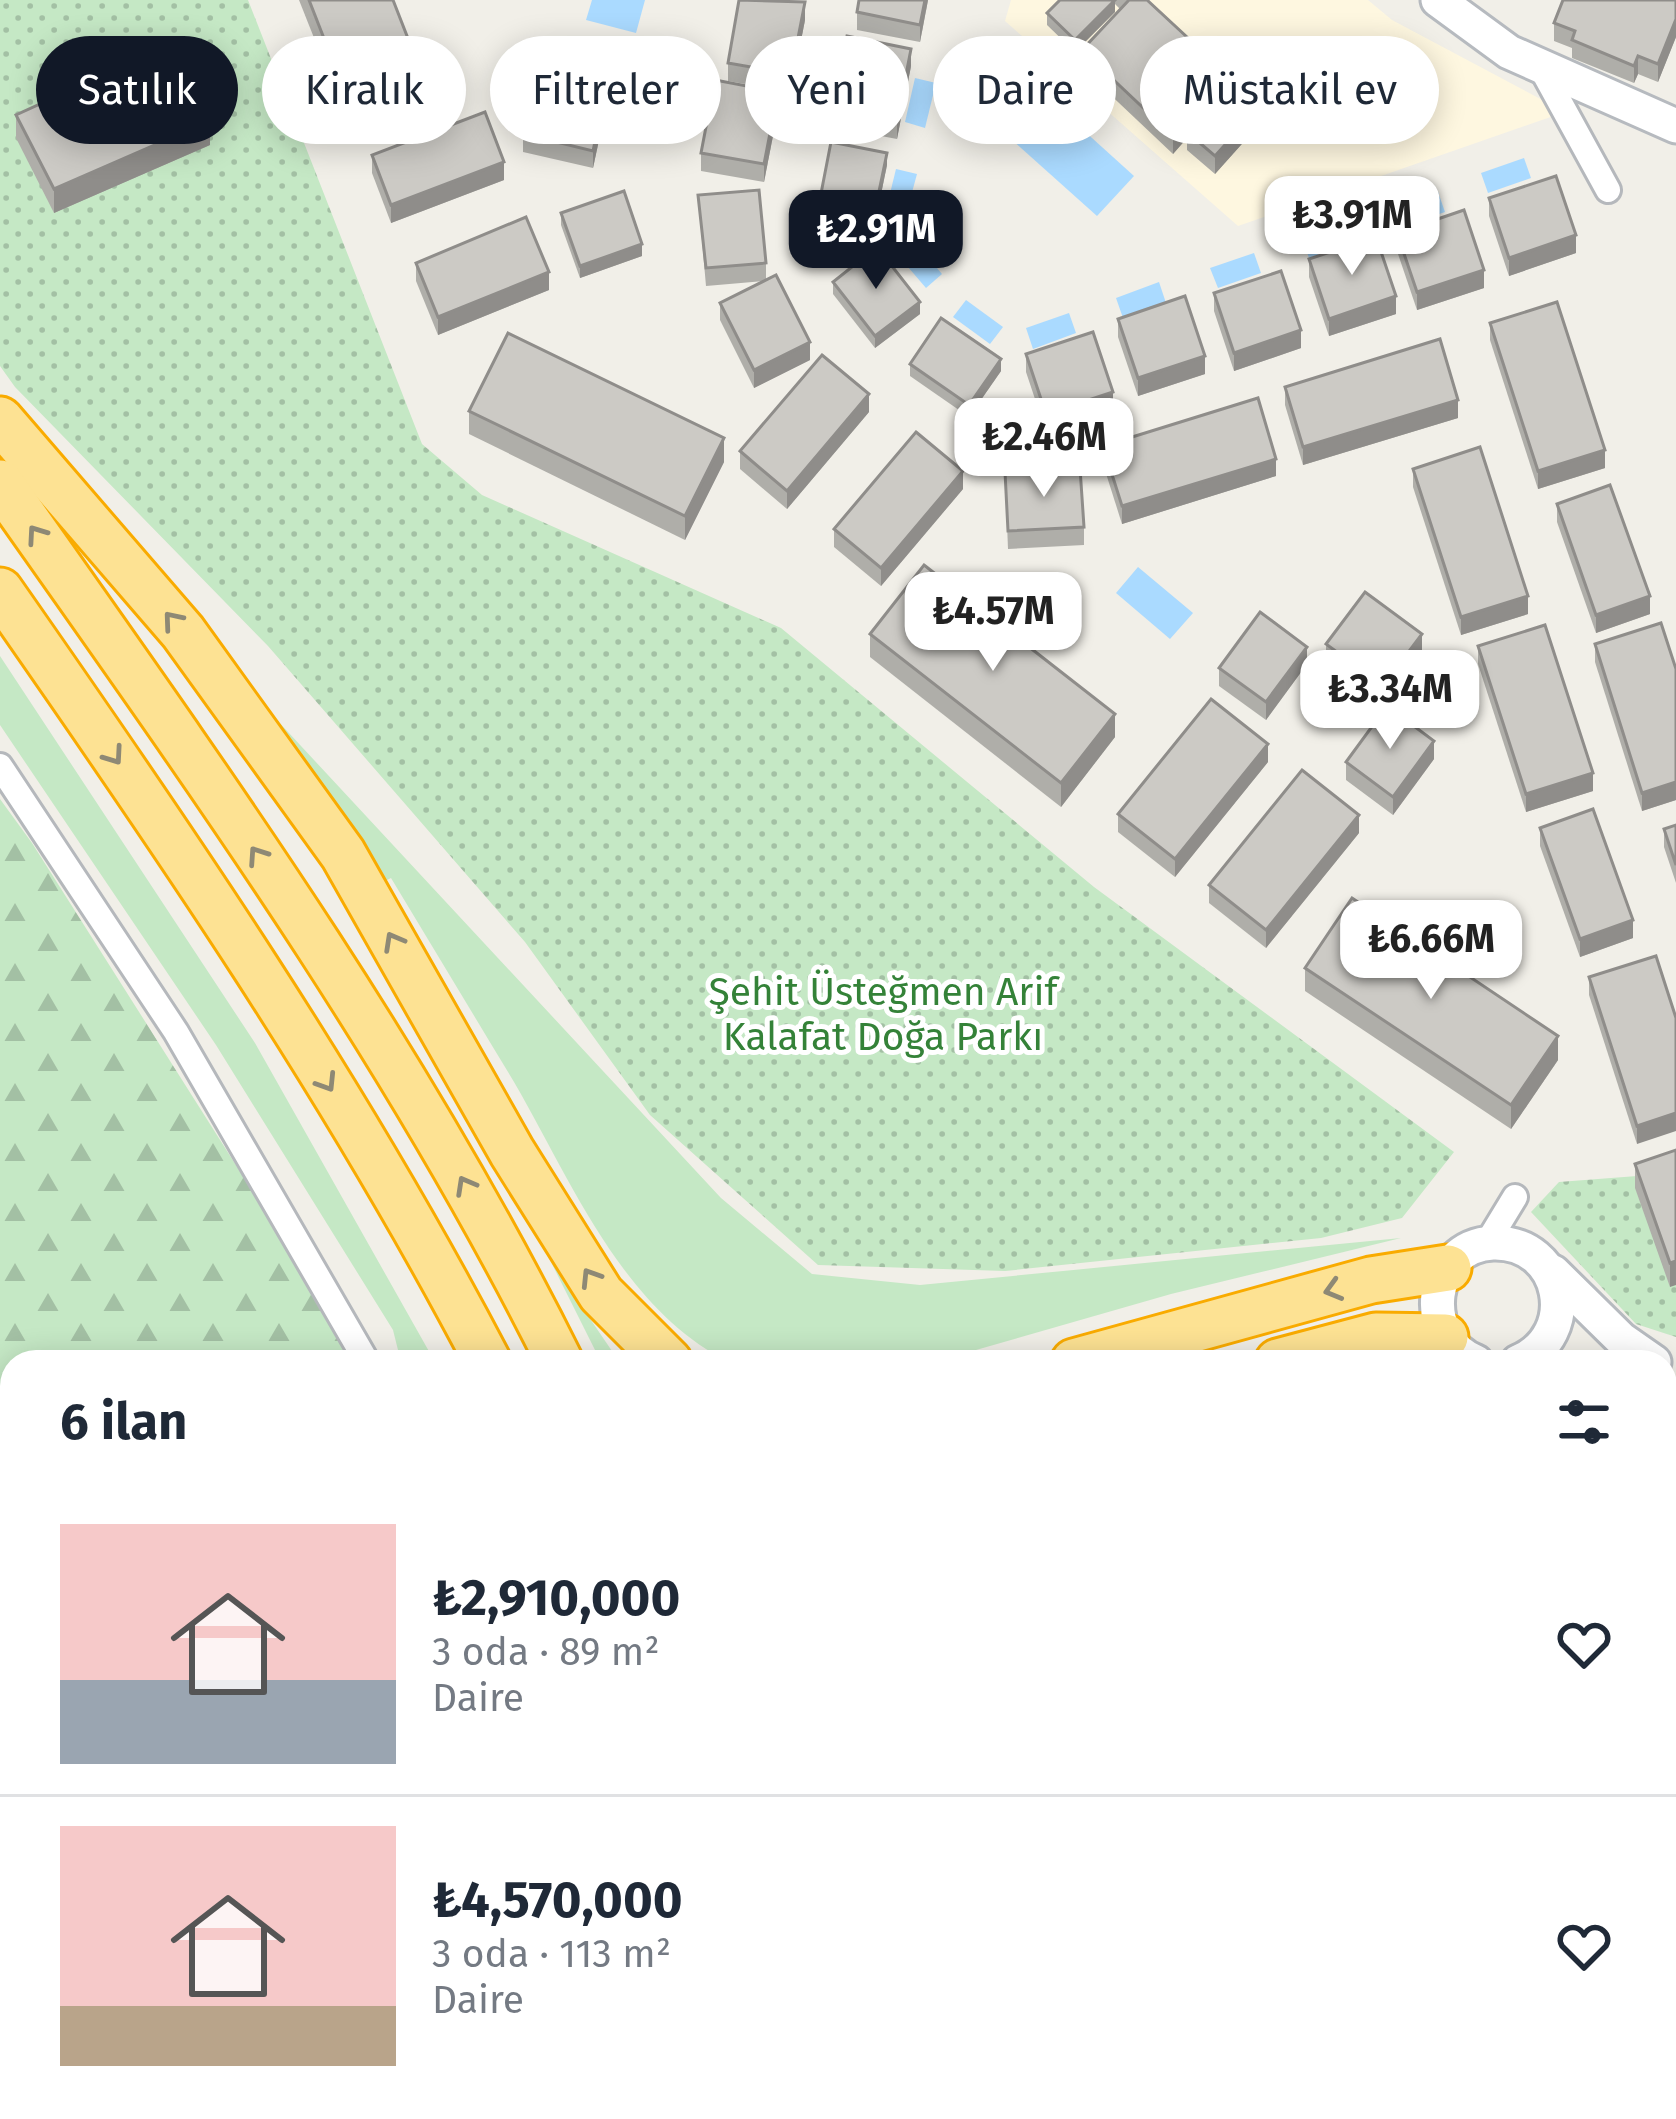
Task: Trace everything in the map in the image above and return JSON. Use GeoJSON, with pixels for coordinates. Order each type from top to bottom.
{"type":"FeatureCollection","features":[{"type":"Feature","properties":{"kind":"highway"},"geometry":{"type":"LineString","coordinates":[[0,420],[183,632],[344,854],[512,1152],[601,1294],[656,1350]]}},
{"type":"Feature","properties":{"kind":"highway"},"geometry":{"type":"LineString","coordinates":[[0,483],[179,737],[369,1023],[467,1189],[554,1350]]}},
{"type":"Feature","properties":{"kind":"highway"},"geometry":{"type":"LineString","coordinates":[[0,590],[197,875],[416,1223],[482,1350]]}},
{"type":"Feature","properties":{"kind":"highway"},"geometry":{"type":"LineString","coordinates":[[1117,1350],[1371,1280],[1448,1268]]}},
{"type":"Feature","properties":{"kind":"highway"},"geometry":{"type":"LineString","coordinates":[[1323,1350],[1376,1336],[1440,1350]]}},
{"type":"Feature","properties":{"kind":"main road"},"geometry":{"type":"LineString","coordinates":[[1438,0],[1509,52],[1676,126]]}},
{"type":"Feature","properties":{"kind":"main road"},"geometry":{"type":"LineString","coordinates":[[1460,1350],[1436,1303],[1448,1268],[1472,1248],[1487,1243],[1528,1250],[1637,1350]]}},
{"type":"Feature","properties":{"kind":"main road"},"geometry":{"type":"LineString","coordinates":[[1536,1350],[1544,1345],[1559,1313],[1554,1278],[1544,1263]]}},
{"type":"Feature","properties":{"kind":"street"},"geometry":{"type":"LineString","coordinates":[[1540,66],[1608,190]]}},
{"type":"Feature","properties":{"kind":"street"},"geometry":{"type":"LineString","coordinates":[[0,766],[176,1032],[360,1350]]}},
{"type":"Feature","properties":{"kind":"street"},"geometry":{"type":"LineString","coordinates":[[1487,1243],[1515,1197]]}},
{"type":"Feature","properties":{"kind":"shaded area"},"geometry":{"type":"Polygon","coordinates":[[[1011,0],[1368,0],[1422,36],[1140,36],[1140,140],[1116,119],[1116,36],[1022,36],[1005,21],[1011,0]]]}},
{"type":"Feature","properties":{"kind":"shaded area"},"geometry":{"type":"Polygon","coordinates":[[[1439,45],[1565,112],[1238,226],[1145,144],[1439,144],[1439,45]]]}},
{"type":"Feature","properties":{"kind":"green space","name":"Şehit Üsteğmen Arif Kalafat Doğa Parkı"},"geometry":{"type":"Polygon","coordinates":[[[0,0],[248,0],[262,36],[262,144],[304,144],[422,444],[482,495],[781,628],[1094,887],[1454,1152],[1402,1218],[1321,1238],[1005,1271],[818,1265],[650,1115],[525,942],[268,646],[15,387],[0,366],[0,0]]]}},
{"type":"Feature","properties":{"kind":"green space"},"geometry":{"type":"Polygon","coordinates":[[[0,656],[255,1043],[428,1350],[398,1350],[393,1330],[216,1045],[0,725],[0,656]]]}},
{"type":"Feature","properties":{"kind":"green space"},"geometry":{"type":"Polygon","coordinates":[[[262,704],[721,1198],[812,1274],[920,1285],[1401,1238],[1171,1294],[976,1350],[709,1350],[658,1310],[603,1239],[391,878],[381,883],[327,792],[262,704]]]}},
{"type":"Feature","properties":{"kind":"green space"},"geometry":{"type":"Polygon","coordinates":[[[0,799],[305,1274],[346,1350],[0,1350],[0,799]]]}},
{"type":"Feature","properties":{"kind":"green space"},"geometry":{"type":"Polygon","coordinates":[[[1676,1173],[1676,1337],[1636,1324],[1531,1212],[1559,1182],[1676,1173]]]}},
{"type":"Feature","properties":{"kind":"green space"},"geometry":{"type":"Polygon","coordinates":[[[550,1260],[611,1350],[595,1350],[550,1260]]]}},
{"type":"Feature","properties":{"kind":"water"},"geometry":{"type":"Polygon","coordinates":[[[592,0],[645,0],[636,33],[586,20],[592,0]]]}},
{"type":"Feature","properties":{"kind":"water"},"geometry":{"type":"Polygon","coordinates":[[[915,78],[933,82],[925,128],[909,123],[915,78]]]}},
{"type":"Feature","properties":{"kind":"water"},"geometry":{"type":"Polygon","coordinates":[[[1016,144],[1099,144],[1134,176],[1097,216],[1016,144]]]}},
{"type":"Feature","properties":{"kind":"water"},"geometry":{"type":"Polygon","coordinates":[[[1524,158],[1531,178],[1488,193],[1481,173],[1524,158]]]}},
{"type":"Feature","properties":{"kind":"water"},"geometry":{"type":"Polygon","coordinates":[[[896,169],[917,174],[905,218],[885,214],[896,169]]]}},
{"type":"Feature","properties":{"kind":"water"},"geometry":{"type":"Polygon","coordinates":[[[1438,192],[1445,212],[1402,227],[1395,207],[1438,192]]]}},
{"type":"Feature","properties":{"kind":"water"},"geometry":{"type":"Polygon","coordinates":[[[1345,222],[1353,242],[1309,258],[1302,237],[1345,222]]]}},
{"type":"Feature","properties":{"kind":"water"},"geometry":{"type":"Polygon","coordinates":[[[913,240],[942,274],[926,288],[896,253],[913,240]]]}},
{"type":"Feature","properties":{"kind":"water"},"geometry":{"type":"Polygon","coordinates":[[[1254,253],[1261,273],[1218,288],[1210,268],[1254,253]]]}},
{"type":"Feature","properties":{"kind":"water"},"geometry":{"type":"Polygon","coordinates":[[[1159,282],[1166,303],[1123,318],[1116,298],[1159,282]]]}},
{"type":"Feature","properties":{"kind":"water"},"geometry":{"type":"Polygon","coordinates":[[[966,300],[1003,327],[990,344],[953,317],[966,300]]]}},
{"type":"Feature","properties":{"kind":"water"},"geometry":{"type":"Polygon","coordinates":[[[1069,313],[1076,333],[1033,349],[1026,328],[1069,313]]]}},
{"type":"Feature","properties":{"kind":"water"},"geometry":{"type":"Polygon","coordinates":[[[1138,567],[1193,613],[1170,639],[1116,593],[1138,567]]]}},
{"type":"Feature","properties":{"kind":"building"},"geometry":{"type":"Polygon","coordinates":[[[309,0],[393,0],[407,36],[323,36],[309,0]]]}},
{"type":"Feature","properties":{"kind":"building"},"geometry":{"type":"Polygon","coordinates":[[[739,0],[805,2],[798,36],[745,36],[745,66],[728,63],[739,0]]]}},
{"type":"Feature","properties":{"kind":"building"},"geometry":{"type":"Polygon","coordinates":[[[859,0],[925,0],[920,25],[857,12],[859,0]]]}},
{"type":"Feature","properties":{"kind":"building"},"geometry":{"type":"Polygon","coordinates":[[[1060,0],[1115,0],[1079,36],[1071,36],[1047,13],[1060,0]]]}},
{"type":"Feature","properties":{"kind":"building"},"geometry":{"type":"Polygon","coordinates":[[[1129,0],[1147,0],[1186,36],[1140,36],[1140,105],[1116,82],[1116,36],[1095,36],[1129,0]]]}},
{"type":"Feature","properties":{"kind":"building"},"geometry":{"type":"Polygon","coordinates":[[[1563,0],[1676,0],[1676,19],[1658,64],[1638,56],[1634,66],[1572,40],[1575,31],[1554,23],[1563,0]]]}},
{"type":"Feature","properties":{"kind":"building"},"geometry":{"type":"Polygon","coordinates":[[[721,81],[745,86],[745,144],[768,144],[764,164],[701,153],[703,144],[721,144],[721,81]]]}},
{"type":"Feature","properties":{"kind":"building"},"geometry":{"type":"Polygon","coordinates":[[[36,106],[36,144],[157,144],[54,189],[16,115],[36,106]]]}},
{"type":"Feature","properties":{"kind":"building"},"geometry":{"type":"Polygon","coordinates":[[[485,112],[490,144],[497,144],[504,162],[391,205],[372,155],[401,144],[466,144],[466,119],[485,112]]]}},
{"type":"Feature","properties":{"kind":"building"},"geometry":{"type":"Polygon","coordinates":[[[564,144],[594,144],[593,151],[564,144]]]}},
{"type":"Feature","properties":{"kind":"building"},"geometry":{"type":"Polygon","coordinates":[[[831,144],[887,153],[873,220],[818,209],[831,144]]]}},
{"type":"Feature","properties":{"kind":"building"},"geometry":{"type":"Polygon","coordinates":[[[1201,144],[1226,144],[1215,156],[1201,144]]]}},
{"type":"Feature","properties":{"kind":"building"},"geometry":{"type":"Polygon","coordinates":[[[1556,176],[1576,235],[1509,258],[1489,198],[1556,176]]]}},
{"type":"Feature","properties":{"kind":"building"},"geometry":{"type":"Polygon","coordinates":[[[759,190],[766,263],[706,268],[698,195],[759,190]]]}},
{"type":"Feature","properties":{"kind":"building"},"geometry":{"type":"Polygon","coordinates":[[[624,191],[642,244],[580,266],[561,213],[624,191]]]}},
{"type":"Feature","properties":{"kind":"building"},"geometry":{"type":"Polygon","coordinates":[[[1464,210],[1484,270],[1417,292],[1397,233],[1464,210]]]}},
{"type":"Feature","properties":{"kind":"building"},"geometry":{"type":"Polygon","coordinates":[[[526,217],[549,272],[438,317],[416,263],[526,217]]]}},
{"type":"Feature","properties":{"kind":"building"},"geometry":{"type":"Polygon","coordinates":[[[1376,237],[1396,296],[1329,319],[1309,259],[1376,237]]]}},
{"type":"Feature","properties":{"kind":"building"},"geometry":{"type":"Polygon","coordinates":[[[877,247],[920,302],[875,336],[833,282],[877,247]]]}},
{"type":"Feature","properties":{"kind":"building"},"geometry":{"type":"Polygon","coordinates":[[[1281,271],[1301,330],[1234,353],[1214,293],[1281,271]]]}},
{"type":"Feature","properties":{"kind":"building"},"geometry":{"type":"Polygon","coordinates":[[[776,275],[810,342],[754,370],[720,303],[776,275]]]}},
{"type":"Feature","properties":{"kind":"building"},"geometry":{"type":"Polygon","coordinates":[[[1185,296],[1205,356],[1138,378],[1118,319],[1185,296]]]}},
{"type":"Feature","properties":{"kind":"building"},"geometry":{"type":"Polygon","coordinates":[[[1557,302],[1605,450],[1538,471],[1490,323],[1557,302]]]}},
{"type":"Feature","properties":{"kind":"building"},"geometry":{"type":"Polygon","coordinates":[[[941,318],[1001,359],[969,405],[910,364],[941,318]]]}},
{"type":"Feature","properties":{"kind":"building"},"geometry":{"type":"Polygon","coordinates":[[[1093,332],[1113,392],[1046,414],[1026,354],[1093,332]]]}},
{"type":"Feature","properties":{"kind":"building"},"geometry":{"type":"Polygon","coordinates":[[[508,333],[724,438],[685,516],[469,411],[508,333]]]}},
{"type":"Feature","properties":{"kind":"building"},"geometry":{"type":"Polygon","coordinates":[[[1440,339],[1458,400],[1303,447],[1285,387],[1440,339]]]}},
{"type":"Feature","properties":{"kind":"building"},"geometry":{"type":"Polygon","coordinates":[[[822,355],[869,394],[787,491],[740,451],[822,355]]]}},
{"type":"Feature","properties":{"kind":"building"},"geometry":{"type":"Polygon","coordinates":[[[1258,398],[1276,459],[1122,506],[1103,446],[1258,398]]]}},
{"type":"Feature","properties":{"kind":"building"},"geometry":{"type":"Polygon","coordinates":[[[916,432],[963,471],[881,568],[834,529],[916,432]]]}},
{"type":"Feature","properties":{"kind":"building"},"geometry":{"type":"Polygon","coordinates":[[[1480,447],[1528,596],[1461,617],[1413,469],[1480,447]]]}},
{"type":"Feature","properties":{"kind":"building"},"geometry":{"type":"Polygon","coordinates":[[[1080,468],[1084,527],[1008,531],[1005,472],[1080,468]]]}},
{"type":"Feature","properties":{"kind":"building"},"geometry":{"type":"Polygon","coordinates":[[[1610,485],[1650,596],[1596,615],[1557,504],[1610,485]]]}},
{"type":"Feature","properties":{"kind":"building"},"geometry":{"type":"Polygon","coordinates":[[[924,565],[1115,714],[1061,783],[870,634],[924,565]]]}},
{"type":"Feature","properties":{"kind":"building"},"geometry":{"type":"Polygon","coordinates":[[[1365,592],[1422,634],[1383,686],[1326,644],[1365,592]]]}},
{"type":"Feature","properties":{"kind":"building"},"geometry":{"type":"Polygon","coordinates":[[[1260,612],[1307,647],[1266,702],[1219,668],[1260,612]]]}},
{"type":"Feature","properties":{"kind":"building"},"geometry":{"type":"Polygon","coordinates":[[[1661,623],[1676,669],[1676,782],[1642,793],[1595,644],[1661,623]]]}},
{"type":"Feature","properties":{"kind":"building"},"geometry":{"type":"Polygon","coordinates":[[[1545,625],[1593,773],[1526,794],[1478,646],[1545,625]]]}},
{"type":"Feature","properties":{"kind":"building"},"geometry":{"type":"Polygon","coordinates":[[[1211,699],[1268,744],[1175,859],[1118,814],[1211,699]]]}},
{"type":"Feature","properties":{"kind":"building"},"geometry":{"type":"Polygon","coordinates":[[[1387,706],[1434,741],[1393,797],[1346,762],[1387,706]]]}},
{"type":"Feature","properties":{"kind":"building"},"geometry":{"type":"Polygon","coordinates":[[[1302,770],[1359,815],[1266,930],[1209,885],[1302,770]]]}},
{"type":"Feature","properties":{"kind":"building"},"geometry":{"type":"Polygon","coordinates":[[[1593,809],[1633,920],[1580,939],[1540,828],[1593,809]]]}},
{"type":"Feature","properties":{"kind":"building"},"geometry":{"type":"Polygon","coordinates":[[[1676,825],[1676,865],[1664,829],[1676,825]]]}},
{"type":"Feature","properties":{"kind":"building"},"geometry":{"type":"Polygon","coordinates":[[[1352,898],[1558,1036],[1511,1105],[1305,968],[1352,898]]]}},
{"type":"Feature","properties":{"kind":"building"},"geometry":{"type":"Polygon","coordinates":[[[1656,956],[1676,1018],[1676,1113],[1637,1126],[1589,977],[1656,956]]]}},
{"type":"Feature","properties":{"kind":"building"},"geometry":{"type":"Polygon","coordinates":[[[1676,1150],[1676,1261],[1670,1263],[1635,1164],[1676,1150]]]}}]}
